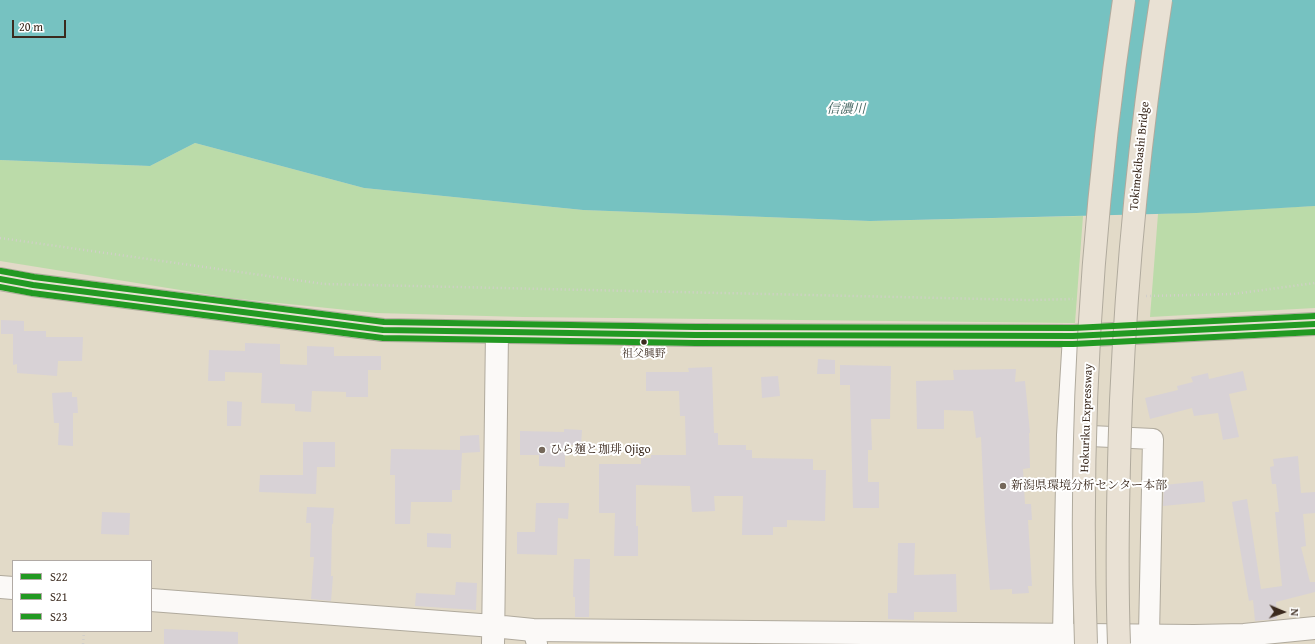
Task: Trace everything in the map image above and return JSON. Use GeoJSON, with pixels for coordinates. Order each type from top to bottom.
{"type":"FeatureCollection","features":[{"type":"Feature","properties":{"kind":"main road","name":"Hokuriku Expressway"},"geometry":{"type":"LineString","coordinates":[[1086,644],[1084,596],[1084,458],[1091,312],[1100,186],[1124,0]]}},
{"type":"Feature","properties":{"kind":"main road","name":"Tokimekibashi Bridge"},"geometry":{"type":"LineString","coordinates":[[1119,644],[1119,462],[1125,313],[1136,185],[1152,55],[1161,0]]}},
{"type":"Feature","properties":{"kind":"main road"},"geometry":{"type":"LineString","coordinates":[[0,279],[33,285],[383,330],[695,335],[1073,336],[1315,324]]}},
{"type":"Feature","properties":{"kind":"street"},"geometry":{"type":"LineString","coordinates":[[493,635],[497,332]]}},
{"type":"Feature","properties":{"kind":"street"},"geometry":{"type":"LineString","coordinates":[[1063,636],[1068,435],[1073,336]]}},
{"type":"Feature","properties":{"kind":"street"},"geometry":{"type":"LineString","coordinates":[[1068,435],[1153,439],[1150,640]]}},
{"type":"Feature","properties":{"kind":"street"},"geometry":{"type":"LineString","coordinates":[[0,587],[12,588]]}},
{"type":"Feature","properties":{"kind":"street"},"geometry":{"type":"LineString","coordinates":[[152,600],[493,635],[535,637],[977,639],[1063,636],[1150,640],[1244,635],[1315,628]]}},
{"type":"Feature","properties":{"kind":"path"},"geometry":{"type":"LineString","coordinates":[[0,238],[324,284],[1022,300],[1077,298]]}},
{"type":"Feature","properties":{"kind":"path"},"geometry":{"type":"LineString","coordinates":[[1139,296],[1233,294],[1315,283]]}},
{"type":"Feature","properties":{"kind":"path"},"geometry":{"type":"LineString","coordinates":[[84,632],[84,644]]}},
{"type":"Feature","properties":{"kind":"green space"},"geometry":{"type":"Polygon","coordinates":[[[195,143],[364,188],[583,210],[870,221],[1083,216],[1075,323],[523,317],[376,313],[230,298],[0,261],[0,160],[150,166],[195,143]]]}},
{"type":"Feature","properties":{"kind":"green space"},"geometry":{"type":"Polygon","coordinates":[[[1315,206],[1315,308],[1150,317],[1158,214],[1315,206]]]}},
{"type":"Feature","properties":{"kind":"water","name":"信濃川"},"geometry":{"type":"Polygon","coordinates":[[[0,0],[1315,0],[1315,206],[1196,213],[870,221],[583,210],[364,188],[195,143],[150,166],[0,160],[0,0]]]}},
{"type":"Feature","properties":{"kind":"building"},"geometry":{"type":"Polygon","coordinates":[[[1,320],[24,321],[24,331],[46,331],[46,337],[83,337],[82,361],[58,361],[57,376],[17,373],[17,364],[13,365],[13,334],[1,334],[1,320]]]}},
{"type":"Feature","properties":{"kind":"building"},"geometry":{"type":"Polygon","coordinates":[[[245,343],[280,344],[280,364],[307,365],[307,346],[334,347],[334,356],[381,356],[381,370],[368,370],[368,397],[346,397],[346,392],[312,391],[311,412],[295,411],[295,404],[261,403],[262,373],[225,372],[225,381],[208,381],[209,350],[245,351],[245,343]]]}},
{"type":"Feature","properties":{"kind":"building"},"geometry":{"type":"Polygon","coordinates":[[[818,359],[835,360],[835,374],[817,374],[818,359]]]}},
{"type":"Feature","properties":{"kind":"building"},"geometry":{"type":"Polygon","coordinates":[[[840,365],[891,366],[890,419],[871,419],[872,450],[868,450],[868,482],[879,482],[879,508],[853,508],[850,385],[840,385],[840,365]]]}},
{"type":"Feature","properties":{"kind":"building"},"geometry":{"type":"Polygon","coordinates":[[[712,367],[714,433],[718,433],[718,445],[746,445],[746,450],[752,450],[752,458],[813,459],[813,470],[826,470],[825,521],[787,520],[787,527],[773,527],[773,535],[742,535],[743,496],[714,496],[715,511],[692,512],[690,486],[636,485],[638,556],[614,556],[615,513],[599,513],[599,464],[641,464],[641,458],[651,458],[651,455],[686,455],[685,416],[680,416],[679,391],[646,391],[646,372],[689,372],[688,368],[712,367]]]}},
{"type":"Feature","properties":{"kind":"building"},"geometry":{"type":"Polygon","coordinates":[[[1016,369],[1015,382],[1025,381],[1030,433],[1030,468],[1023,469],[1025,504],[1031,504],[1032,520],[1028,520],[1032,586],[1028,586],[1029,593],[1012,594],[1012,589],[990,590],[981,437],[976,438],[973,411],[944,410],[944,429],[917,429],[916,381],[954,380],[953,370],[1016,369]]]}},
{"type":"Feature","properties":{"kind":"building"},"geometry":{"type":"Polygon","coordinates":[[[1243,371],[1247,390],[1229,394],[1239,437],[1223,440],[1218,413],[1194,416],[1192,408],[1150,419],[1145,398],[1178,390],[1177,386],[1193,382],[1191,377],[1208,373],[1209,379],[1243,371]]]}},
{"type":"Feature","properties":{"kind":"building"},"geometry":{"type":"Polygon","coordinates":[[[778,376],[780,396],[762,398],[761,377],[778,376]]]}},
{"type":"Feature","properties":{"kind":"building"},"geometry":{"type":"Polygon","coordinates":[[[72,392],[72,397],[77,397],[78,413],[73,413],[73,446],[58,445],[59,423],[54,423],[52,393],[72,392]]]}},
{"type":"Feature","properties":{"kind":"building"},"geometry":{"type":"Polygon","coordinates":[[[227,401],[242,402],[241,426],[227,426],[227,401]]]}},
{"type":"Feature","properties":{"kind":"building","name":"ひら麺と珈琲 Ojigo"},"geometry":{"type":"Polygon","coordinates":[[[564,429],[582,430],[581,445],[565,445],[565,467],[539,466],[539,455],[520,455],[520,431],[564,432],[564,429]]]}},
{"type":"Feature","properties":{"kind":"building"},"geometry":{"type":"Polygon","coordinates":[[[479,435],[480,452],[462,453],[460,490],[452,490],[452,502],[411,502],[410,524],[395,524],[395,475],[390,475],[391,449],[460,450],[460,436],[479,435]]]}},
{"type":"Feature","properties":{"kind":"building"},"geometry":{"type":"Polygon","coordinates":[[[303,442],[335,442],[335,467],[317,467],[316,494],[259,492],[260,475],[303,475],[303,442]]]}},
{"type":"Feature","properties":{"kind":"building"},"geometry":{"type":"Polygon","coordinates":[[[1298,456],[1301,493],[1315,492],[1315,513],[1303,514],[1306,546],[1301,547],[1310,582],[1315,582],[1315,592],[1276,602],[1277,619],[1255,621],[1253,600],[1249,601],[1232,502],[1247,499],[1261,589],[1282,586],[1275,512],[1279,512],[1276,484],[1272,484],[1270,467],[1274,466],[1273,459],[1298,456]]]}},
{"type":"Feature","properties":{"kind":"building"},"geometry":{"type":"Polygon","coordinates":[[[1203,481],[1205,502],[1163,506],[1164,485],[1203,481]]]}},
{"type":"Feature","properties":{"kind":"building"},"geometry":{"type":"Polygon","coordinates":[[[536,503],[569,503],[568,519],[558,518],[557,555],[517,554],[517,532],[535,532],[536,503]]]}},
{"type":"Feature","properties":{"kind":"building"},"geometry":{"type":"Polygon","coordinates":[[[307,507],[334,508],[332,524],[331,576],[333,576],[331,601],[311,599],[314,557],[310,557],[311,523],[306,523],[307,507]]]}},
{"type":"Feature","properties":{"kind":"building"},"geometry":{"type":"Polygon","coordinates":[[[102,512],[130,513],[129,535],[101,534],[102,512]]]}},
{"type":"Feature","properties":{"kind":"building"},"geometry":{"type":"Polygon","coordinates":[[[427,533],[451,534],[451,548],[427,547],[427,533]]]}},
{"type":"Feature","properties":{"kind":"building"},"geometry":{"type":"Polygon","coordinates":[[[898,543],[915,543],[914,575],[956,574],[957,612],[914,612],[914,620],[888,619],[888,593],[897,593],[898,543]]]}},
{"type":"Feature","properties":{"kind":"building"},"geometry":{"type":"Polygon","coordinates":[[[574,559],[590,559],[589,617],[575,617],[575,597],[573,597],[574,559]]]}},
{"type":"Feature","properties":{"kind":"building"},"geometry":{"type":"Polygon","coordinates":[[[456,582],[477,583],[476,610],[415,606],[416,593],[455,595],[456,582]]]}},
{"type":"Feature","properties":{"kind":"building"},"geometry":{"type":"Polygon","coordinates":[[[164,629],[238,632],[238,644],[164,644],[164,629]]]}},
{"type":"Feature","properties":{"kind":"transit line","name":"S23"},"geometry":{"type":"LineString","coordinates":[[1,271],[34,277],[384,322],[695,327],[1073,328],[1315,316]]}},
{"type":"Feature","properties":{"kind":"transit line","name":"S22"},"geometry":{"type":"LineString","coordinates":[[0,279],[33,285],[383,330],[695,335],[1073,336],[1315,324]]}},
{"type":"Feature","properties":{"kind":"transit line","name":"S21"},"geometry":{"type":"LineString","coordinates":[[0,287],[32,293],[383,338],[695,343],[1073,344],[1315,332]]}},
{"type":"Feature","properties":{"kind":"place","name":"祖父興野"},"geometry":{"type":"Point","coordinates":[644,342]}},
{"type":"Feature","properties":{"kind":"place","name":"ひら麺と珈琲 Ojigo"},"geometry":{"type":"Point","coordinates":[542,450]}},
{"type":"Feature","properties":{"kind":"place","name":"新潟県環境分析センター本部"},"geometry":{"type":"Point","coordinates":[1003,486]}}]}
